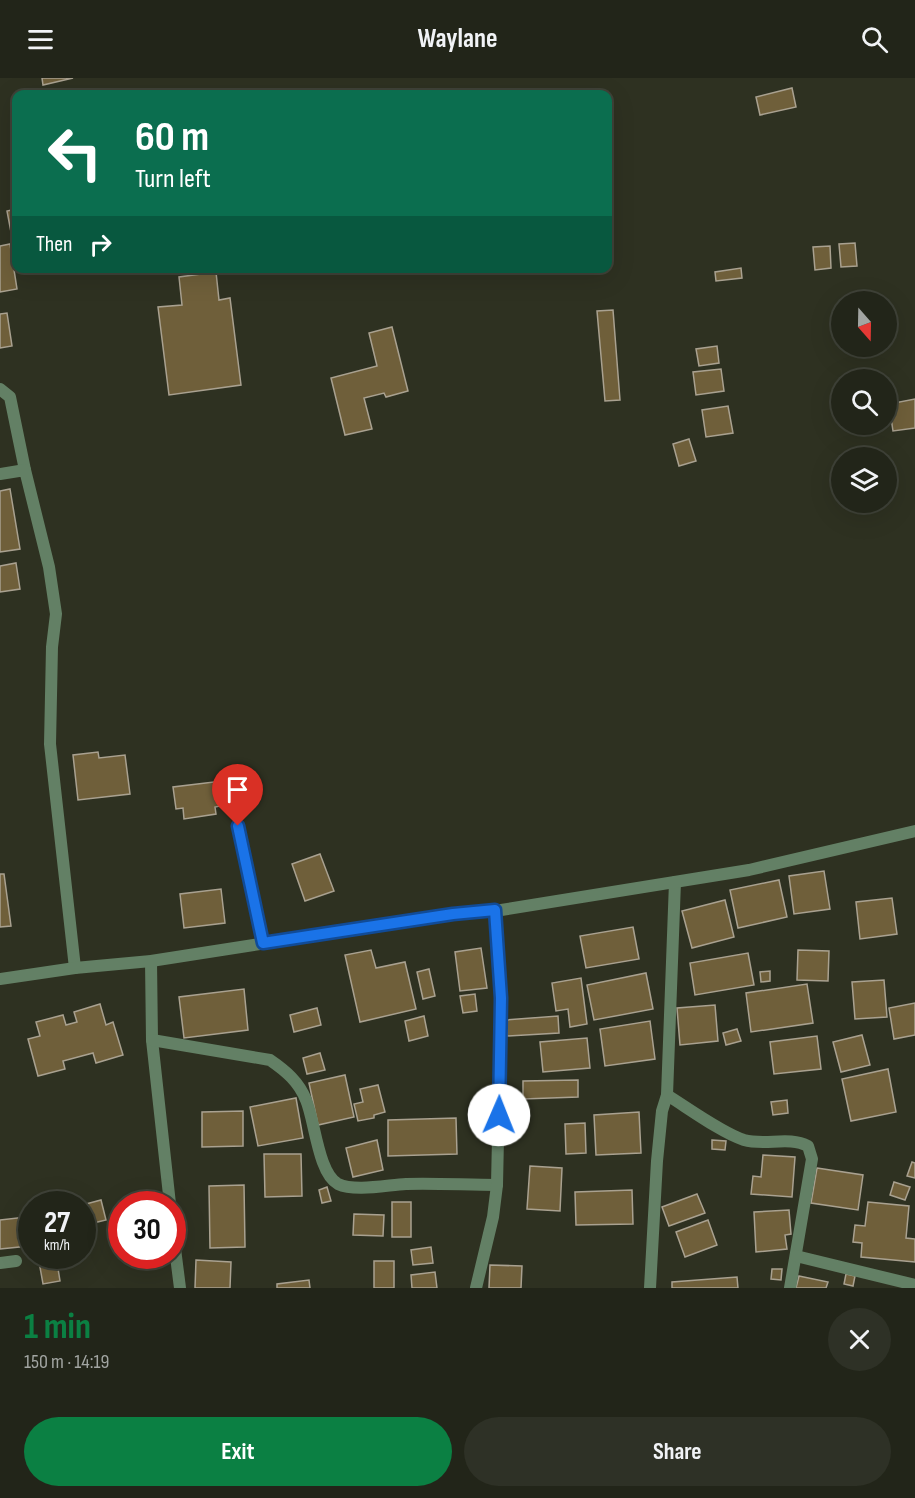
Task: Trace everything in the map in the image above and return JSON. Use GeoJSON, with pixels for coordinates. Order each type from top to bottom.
{"type":"FeatureCollection","features":[{"type":"Feature","properties":{"kind":"street"},"geometry":{"type":"LineString","coordinates":[[0,389],[10,397],[49,567],[56,614],[52,647],[50,744],[75,968]]}},
{"type":"Feature","properties":{"kind":"street"},"geometry":{"type":"LineString","coordinates":[[0,474],[25,470]]}},
{"type":"Feature","properties":{"kind":"street"},"geometry":{"type":"LineString","coordinates":[[238,826],[263,943]]}},
{"type":"Feature","properties":{"kind":"street"},"geometry":{"type":"LineString","coordinates":[[0,979],[75,968],[151,961],[675,882],[749,870],[915,831]]}},
{"type":"Feature","properties":{"kind":"street"},"geometry":{"type":"LineString","coordinates":[[650,1288],[657,1161],[662,1111],[667,1095],[675,882]]}},
{"type":"Feature","properties":{"kind":"street"},"geometry":{"type":"LineString","coordinates":[[476,1288],[493,1217],[497,1185],[501,998],[495,910]]}},
{"type":"Feature","properties":{"kind":"street"},"geometry":{"type":"LineString","coordinates":[[151,961],[152,1040],[169,1191]]}},
{"type":"Feature","properties":{"kind":"street"},"geometry":{"type":"LineString","coordinates":[[152,1040],[270,1060],[287,1071],[306,1100],[326,1172],[336,1183],[349,1188],[405,1184],[497,1185]]}},
{"type":"Feature","properties":{"kind":"street"},"geometry":{"type":"LineString","coordinates":[[667,1095],[743,1140],[759,1143],[800,1141],[808,1146],[812,1159],[790,1288]]}},
{"type":"Feature","properties":{"kind":"street"},"geometry":{"type":"LineString","coordinates":[[796,1256],[915,1285]]}},
{"type":"Feature","properties":{"kind":"street"},"geometry":{"type":"LineString","coordinates":[[0,1263],[16,1261]]}},
{"type":"Feature","properties":{"kind":"street"},"geometry":{"type":"LineString","coordinates":[[178,1269],[180,1288]]}},
{"type":"Feature","properties":{"kind":"building"},"geometry":{"type":"Polygon","coordinates":[[[42,78],[73,78],[43,85],[42,78]]]}},
{"type":"Feature","properties":{"kind":"building"},"geometry":{"type":"Polygon","coordinates":[[[792,88],[796,107],[760,115],[756,97],[792,88]]]}},
{"type":"Feature","properties":{"kind":"building"},"geometry":{"type":"Polygon","coordinates":[[[12,210],[12,232],[11,232],[7,211],[12,210]]]}},
{"type":"Feature","properties":{"kind":"building"},"geometry":{"type":"Polygon","coordinates":[[[855,243],[857,266],[841,267],[839,244],[855,243]]]}},
{"type":"Feature","properties":{"kind":"building"},"geometry":{"type":"Polygon","coordinates":[[[10,244],[12,273],[15,273],[17,289],[0,292],[0,246],[10,244]]]}},
{"type":"Feature","properties":{"kind":"building"},"geometry":{"type":"Polygon","coordinates":[[[830,246],[831,268],[815,270],[813,247],[830,246]]]}},
{"type":"Feature","properties":{"kind":"building"},"geometry":{"type":"Polygon","coordinates":[[[741,268],[742,278],[716,281],[715,272],[741,268]]]}},
{"type":"Feature","properties":{"kind":"building"},"geometry":{"type":"Polygon","coordinates":[[[216,273],[219,300],[230,298],[241,385],[169,395],[158,307],[182,305],[179,277],[216,273]]]}},
{"type":"Feature","properties":{"kind":"building"},"geometry":{"type":"Polygon","coordinates":[[[613,310],[620,400],[605,401],[597,311],[613,310]]]}},
{"type":"Feature","properties":{"kind":"building"},"geometry":{"type":"Polygon","coordinates":[[[7,313],[12,346],[0,348],[0,314],[7,313]]]}},
{"type":"Feature","properties":{"kind":"building"},"geometry":{"type":"Polygon","coordinates":[[[392,327],[408,391],[386,397],[384,393],[364,398],[372,429],[345,435],[331,378],[377,366],[369,333],[392,327]]]}},
{"type":"Feature","properties":{"kind":"building"},"geometry":{"type":"Polygon","coordinates":[[[717,346],[719,363],[699,366],[696,349],[717,346]]]}},
{"type":"Feature","properties":{"kind":"building"},"geometry":{"type":"Polygon","coordinates":[[[721,369],[724,391],[696,395],[693,372],[721,369]]]}},
{"type":"Feature","properties":{"kind":"building"},"geometry":{"type":"Polygon","coordinates":[[[915,399],[915,428],[897,430],[897,402],[915,399]]]}},
{"type":"Feature","properties":{"kind":"building"},"geometry":{"type":"Polygon","coordinates":[[[728,406],[733,433],[706,437],[702,410],[728,406]]]}},
{"type":"Feature","properties":{"kind":"building"},"geometry":{"type":"Polygon","coordinates":[[[689,439],[696,461],[679,466],[673,444],[689,439]]]}},
{"type":"Feature","properties":{"kind":"building"},"geometry":{"type":"Polygon","coordinates":[[[10,489],[20,549],[0,552],[0,491],[10,489]]]}},
{"type":"Feature","properties":{"kind":"building"},"geometry":{"type":"Polygon","coordinates":[[[16,563],[20,589],[0,592],[0,566],[16,563]]]}},
{"type":"Feature","properties":{"kind":"building"},"geometry":{"type":"Polygon","coordinates":[[[98,752],[99,758],[125,755],[130,794],[78,800],[73,755],[98,752]]]}},
{"type":"Feature","properties":{"kind":"building"},"geometry":{"type":"Polygon","coordinates":[[[222,781],[225,805],[215,807],[216,814],[184,819],[183,808],[176,809],[173,787],[222,781]]]}},
{"type":"Feature","properties":{"kind":"building"},"geometry":{"type":"Polygon","coordinates":[[[320,854],[334,891],[305,901],[292,864],[320,854]]]}},
{"type":"Feature","properties":{"kind":"building"},"geometry":{"type":"Polygon","coordinates":[[[824,871],[830,909],[794,914],[789,876],[824,871]]]}},
{"type":"Feature","properties":{"kind":"building"},"geometry":{"type":"Polygon","coordinates":[[[0,874],[4,874],[11,926],[0,927],[0,874]]]}},
{"type":"Feature","properties":{"kind":"building"},"geometry":{"type":"Polygon","coordinates":[[[779,880],[787,917],[738,928],[730,890],[779,880]]]}},
{"type":"Feature","properties":{"kind":"building"},"geometry":{"type":"Polygon","coordinates":[[[221,889],[225,923],[184,928],[180,894],[221,889]]]}},
{"type":"Feature","properties":{"kind":"building"},"geometry":{"type":"Polygon","coordinates":[[[892,898],[897,934],[860,939],[856,902],[892,898]]]}},
{"type":"Feature","properties":{"kind":"building"},"geometry":{"type":"Polygon","coordinates":[[[725,900],[734,937],[692,948],[682,911],[725,900]]]}},
{"type":"Feature","properties":{"kind":"building"},"geometry":{"type":"Polygon","coordinates":[[[633,927],[639,959],[586,968],[580,936],[633,927]]]}},
{"type":"Feature","properties":{"kind":"building"},"geometry":{"type":"Polygon","coordinates":[[[481,948],[487,988],[460,991],[455,952],[481,948]]]}},
{"type":"Feature","properties":{"kind":"building"},"geometry":{"type":"Polygon","coordinates":[[[371,950],[376,968],[405,962],[416,1009],[360,1022],[345,955],[371,950]]]}},
{"type":"Feature","properties":{"kind":"building"},"geometry":{"type":"Polygon","coordinates":[[[798,950],[829,951],[828,981],[797,980],[798,950]]]}},
{"type":"Feature","properties":{"kind":"building"},"geometry":{"type":"Polygon","coordinates":[[[748,953],[754,985],[695,995],[690,963],[748,953]]]}},
{"type":"Feature","properties":{"kind":"building"},"geometry":{"type":"Polygon","coordinates":[[[429,969],[435,996],[423,999],[417,972],[429,969]]]}},
{"type":"Feature","properties":{"kind":"building"},"geometry":{"type":"Polygon","coordinates":[[[770,971],[770,981],[761,982],[760,972],[770,971]]]}},
{"type":"Feature","properties":{"kind":"building"},"geometry":{"type":"Polygon","coordinates":[[[646,973],[653,1009],[594,1020],[587,985],[646,973]]]}},
{"type":"Feature","properties":{"kind":"building"},"geometry":{"type":"Polygon","coordinates":[[[581,978],[587,1024],[570,1027],[568,1009],[556,1011],[552,983],[581,978]]]}},
{"type":"Feature","properties":{"kind":"building"},"geometry":{"type":"Polygon","coordinates":[[[884,980],[887,1017],[855,1019],[852,982],[884,980]]]}},
{"type":"Feature","properties":{"kind":"building"},"geometry":{"type":"Polygon","coordinates":[[[807,984],[813,1023],[751,1032],[746,993],[807,984]]]}},
{"type":"Feature","properties":{"kind":"building"},"geometry":{"type":"Polygon","coordinates":[[[244,989],[248,1030],[184,1038],[179,997],[244,989]]]}},
{"type":"Feature","properties":{"kind":"building"},"geometry":{"type":"Polygon","coordinates":[[[475,994],[477,1011],[463,1013],[460,996],[475,994]]]}},
{"type":"Feature","properties":{"kind":"building"},"geometry":{"type":"Polygon","coordinates":[[[915,1003],[915,1035],[894,1039],[889,1008],[915,1003]]]}},
{"type":"Feature","properties":{"kind":"building"},"geometry":{"type":"Polygon","coordinates":[[[100,1004],[106,1025],[113,1022],[123,1055],[96,1063],[93,1053],[63,1061],[65,1069],[38,1076],[28,1039],[40,1036],[36,1022],[63,1015],[66,1025],[77,1022],[74,1012],[100,1004]]]}},
{"type":"Feature","properties":{"kind":"building"},"geometry":{"type":"Polygon","coordinates":[[[715,1005],[718,1041],[680,1045],[677,1008],[715,1005]]]}},
{"type":"Feature","properties":{"kind":"building"},"geometry":{"type":"Polygon","coordinates":[[[317,1008],[321,1025],[294,1032],[290,1015],[317,1008]]]}},
{"type":"Feature","properties":{"kind":"building"},"geometry":{"type":"Polygon","coordinates":[[[424,1016],[428,1036],[409,1041],[405,1021],[424,1016]]]}},
{"type":"Feature","properties":{"kind":"building"},"geometry":{"type":"Polygon","coordinates":[[[558,1016],[559,1033],[507,1036],[506,1020],[558,1016]]]}},
{"type":"Feature","properties":{"kind":"building"},"geometry":{"type":"Polygon","coordinates":[[[650,1021],[655,1059],[605,1066],[600,1029],[650,1021]]]}},
{"type":"Feature","properties":{"kind":"building"},"geometry":{"type":"Polygon","coordinates":[[[737,1029],[741,1041],[726,1045],[723,1033],[737,1029]]]}},
{"type":"Feature","properties":{"kind":"building"},"geometry":{"type":"Polygon","coordinates":[[[862,1035],[870,1065],[841,1072],[833,1042],[862,1035]]]}},
{"type":"Feature","properties":{"kind":"building"},"geometry":{"type":"Polygon","coordinates":[[[817,1036],[821,1069],[774,1074],[770,1042],[817,1036]]]}},
{"type":"Feature","properties":{"kind":"building"},"geometry":{"type":"Polygon","coordinates":[[[587,1038],[590,1068],[543,1072],[540,1042],[587,1038]]]}},
{"type":"Feature","properties":{"kind":"building"},"geometry":{"type":"Polygon","coordinates":[[[320,1053],[325,1070],[307,1074],[303,1058],[320,1053]]]}},
{"type":"Feature","properties":{"kind":"building"},"geometry":{"type":"Polygon","coordinates":[[[888,1069],[896,1112],[851,1121],[842,1079],[888,1069]]]}},
{"type":"Feature","properties":{"kind":"building"},"geometry":{"type":"Polygon","coordinates":[[[345,1075],[354,1117],[318,1125],[309,1083],[345,1075]]]}},
{"type":"Feature","properties":{"kind":"building"},"geometry":{"type":"Polygon","coordinates":[[[578,1080],[578,1097],[523,1099],[523,1081],[578,1080]]]}},
{"type":"Feature","properties":{"kind":"building"},"geometry":{"type":"Polygon","coordinates":[[[378,1085],[385,1112],[374,1115],[374,1118],[358,1121],[354,1104],[363,1102],[360,1089],[378,1085]]]}},
{"type":"Feature","properties":{"kind":"building"},"geometry":{"type":"Polygon","coordinates":[[[296,1098],[303,1138],[258,1146],[250,1107],[296,1098]]]}},
{"type":"Feature","properties":{"kind":"building"},"geometry":{"type":"Polygon","coordinates":[[[787,1100],[788,1113],[773,1115],[771,1102],[787,1100]]]}},
{"type":"Feature","properties":{"kind":"building"},"geometry":{"type":"Polygon","coordinates":[[[243,1111],[243,1146],[202,1147],[202,1112],[243,1111]]]}},
{"type":"Feature","properties":{"kind":"building"},"geometry":{"type":"Polygon","coordinates":[[[639,1112],[641,1153],[596,1155],[594,1115],[639,1112]]]}},
{"type":"Feature","properties":{"kind":"building"},"geometry":{"type":"Polygon","coordinates":[[[456,1118],[457,1154],[388,1156],[388,1120],[456,1118]]]}},
{"type":"Feature","properties":{"kind":"building"},"geometry":{"type":"Polygon","coordinates":[[[585,1123],[586,1153],[566,1154],[565,1124],[585,1123]]]}},
{"type":"Feature","properties":{"kind":"building"},"geometry":{"type":"Polygon","coordinates":[[[377,1140],[383,1170],[353,1177],[346,1148],[377,1140]]]}},
{"type":"Feature","properties":{"kind":"building"},"geometry":{"type":"Polygon","coordinates":[[[712,1140],[726,1141],[725,1150],[712,1149],[712,1140]]]}},
{"type":"Feature","properties":{"kind":"building"},"geometry":{"type":"Polygon","coordinates":[[[264,1154],[301,1154],[302,1196],[265,1197],[264,1154]]]}},
{"type":"Feature","properties":{"kind":"building"},"geometry":{"type":"Polygon","coordinates":[[[763,1155],[795,1157],[792,1197],[751,1194],[753,1176],[761,1177],[763,1155]]]}},
{"type":"Feature","properties":{"kind":"building"},"geometry":{"type":"Polygon","coordinates":[[[912,1162],[915,1163],[915,1178],[907,1176],[912,1162]]]}},
{"type":"Feature","properties":{"kind":"building"},"geometry":{"type":"Polygon","coordinates":[[[530,1166],[562,1168],[560,1211],[527,1209],[530,1166]]]}},
{"type":"Feature","properties":{"kind":"building"},"geometry":{"type":"Polygon","coordinates":[[[817,1168],[863,1175],[858,1210],[811,1203],[817,1168]]]}},
{"type":"Feature","properties":{"kind":"building"},"geometry":{"type":"Polygon","coordinates":[[[894,1182],[910,1187],[905,1200],[890,1195],[894,1182]]]}},
{"type":"Feature","properties":{"kind":"building"},"geometry":{"type":"Polygon","coordinates":[[[244,1185],[245,1247],[210,1248],[209,1186],[244,1185]]]}},
{"type":"Feature","properties":{"kind":"building"},"geometry":{"type":"Polygon","coordinates":[[[327,1187],[331,1201],[322,1203],[319,1190],[327,1187]]]}},
{"type":"Feature","properties":{"kind":"building"},"geometry":{"type":"Polygon","coordinates":[[[632,1190],[633,1224],[576,1225],[575,1192],[632,1190]]]}},
{"type":"Feature","properties":{"kind":"building"},"geometry":{"type":"Polygon","coordinates":[[[697,1194],[705,1213],[669,1226],[662,1207],[697,1194]]]}},
{"type":"Feature","properties":{"kind":"building"},"geometry":{"type":"Polygon","coordinates":[[[101,1200],[106,1220],[96,1222],[96,1201],[101,1200]]]}},
{"type":"Feature","properties":{"kind":"building"},"geometry":{"type":"Polygon","coordinates":[[[392,1202],[411,1202],[411,1237],[392,1237],[392,1202]]]}},
{"type":"Feature","properties":{"kind":"building"},"geometry":{"type":"Polygon","coordinates":[[[868,1202],[909,1206],[906,1238],[915,1239],[915,1262],[861,1257],[862,1243],[853,1242],[855,1225],[865,1226],[868,1202]]]}},
{"type":"Feature","properties":{"kind":"building"},"geometry":{"type":"Polygon","coordinates":[[[789,1210],[791,1234],[785,1235],[787,1249],[756,1252],[754,1212],[789,1210]]]}},
{"type":"Feature","properties":{"kind":"building"},"geometry":{"type":"Polygon","coordinates":[[[354,1214],[384,1215],[383,1236],[353,1235],[354,1214]]]}},
{"type":"Feature","properties":{"kind":"building"},"geometry":{"type":"Polygon","coordinates":[[[18,1218],[18,1247],[0,1249],[0,1220],[18,1218]]]}},
{"type":"Feature","properties":{"kind":"building"},"geometry":{"type":"Polygon","coordinates":[[[708,1220],[717,1245],[685,1257],[676,1232],[708,1220]]]}},
{"type":"Feature","properties":{"kind":"building"},"geometry":{"type":"Polygon","coordinates":[[[431,1247],[433,1263],[413,1265],[411,1250],[431,1247]]]}},
{"type":"Feature","properties":{"kind":"building"},"geometry":{"type":"Polygon","coordinates":[[[196,1260],[231,1262],[230,1288],[195,1288],[196,1260]]]}},
{"type":"Feature","properties":{"kind":"building"},"geometry":{"type":"Polygon","coordinates":[[[374,1261],[394,1261],[394,1288],[374,1288],[374,1261]]]}},
{"type":"Feature","properties":{"kind":"building"},"geometry":{"type":"Polygon","coordinates":[[[490,1265],[522,1266],[521,1288],[489,1288],[490,1265]]]}},
{"type":"Feature","properties":{"kind":"building"},"geometry":{"type":"Polygon","coordinates":[[[40,1269],[58,1269],[60,1281],[43,1284],[40,1269]]]}},
{"type":"Feature","properties":{"kind":"building"},"geometry":{"type":"Polygon","coordinates":[[[772,1269],[782,1269],[781,1280],[771,1279],[772,1269]]]}},
{"type":"Feature","properties":{"kind":"building"},"geometry":{"type":"Polygon","coordinates":[[[435,1272],[437,1288],[412,1288],[411,1275],[435,1272]]]}},
{"type":"Feature","properties":{"kind":"building"},"geometry":{"type":"Polygon","coordinates":[[[846,1274],[855,1276],[853,1286],[844,1284],[846,1274]]]}},
{"type":"Feature","properties":{"kind":"building"},"geometry":{"type":"Polygon","coordinates":[[[799,1276],[828,1282],[826,1288],[796,1288],[799,1276]]]}},
{"type":"Feature","properties":{"kind":"building"},"geometry":{"type":"Polygon","coordinates":[[[737,1277],[738,1288],[672,1288],[672,1282],[737,1277]]]}},
{"type":"Feature","properties":{"kind":"building"},"geometry":{"type":"Polygon","coordinates":[[[309,1280],[310,1288],[277,1288],[277,1284],[309,1280]]]}},
{"type":"Feature","properties":{"kind":"route"},"geometry":{"type":"LineString","coordinates":[[238,826],[263,943],[453,914],[495,910],[501,998],[499,1115]]}}]}
